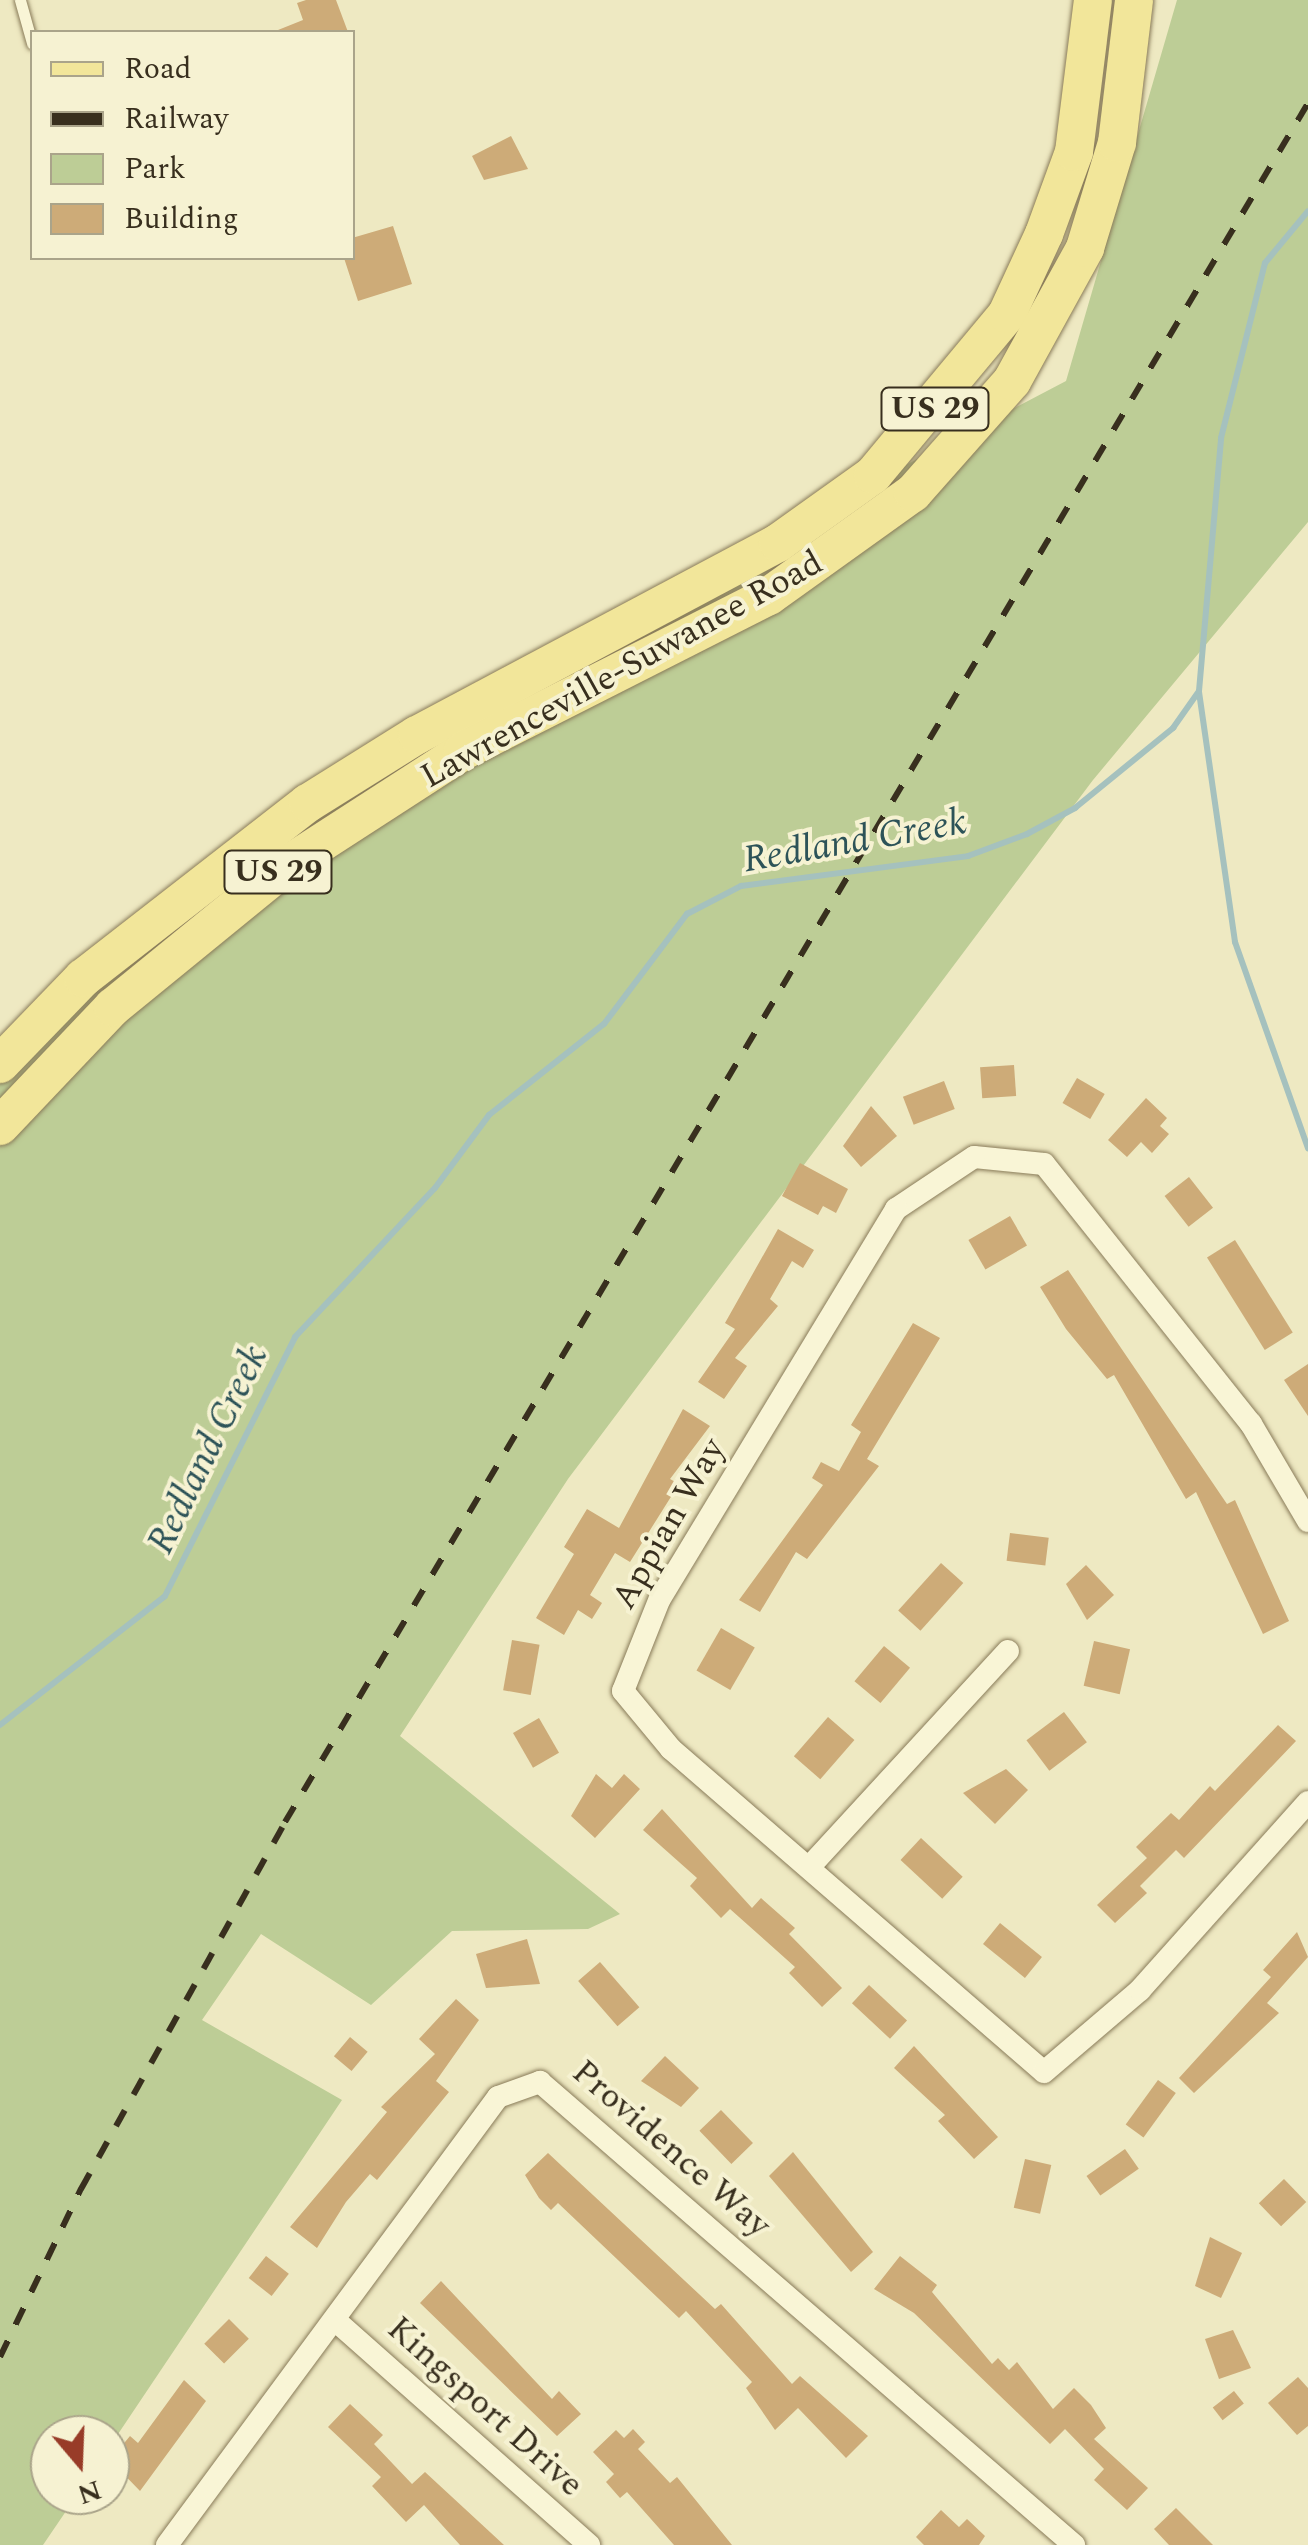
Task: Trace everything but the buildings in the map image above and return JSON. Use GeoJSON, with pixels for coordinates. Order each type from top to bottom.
{"type":"FeatureCollection","features":[{"type":"Feature","properties":{"kind":"main road","name":"Lawrenceville-Suwanee Road"},"geometry":{"type":"LineString","coordinates":[[0,1064],[83,978],[308,803],[596,639],[778,543],[873,475],[1007,314],[1044,234],[1074,152],[1092,0]]}},
{"type":"Feature","properties":{"kind":"main road","name":"Lawrenceville-Suwanee Road"},"geometry":{"type":"LineString","coordinates":[[0,1126],[113,1007],[287,865],[463,751],[769,596],[913,493],[1012,381],[1085,248],[1117,143],[1134,0]]}},
{"type":"Feature","properties":{"kind":"main road"},"geometry":{"type":"LineString","coordinates":[[1044,234],[1085,248]]}},
{"type":"Feature","properties":{"kind":"main road"},"geometry":{"type":"LineString","coordinates":[[596,639],[616,674]]}},
{"type":"Feature","properties":{"kind":"main road"},"geometry":{"type":"LineString","coordinates":[[83,978],[113,1007]]}},
{"type":"Feature","properties":{"kind":"street","name":"Appian Way"},"geometry":{"type":"LineString","coordinates":[[1308,1522],[1252,1424],[1044,1164],[974,1157],[896,1209],[660,1598],[623,1690],[671,1749],[813,1863],[1044,2072],[1140,1990],[1308,1802]]}},
{"type":"Feature","properties":{"kind":"street"},"geometry":{"type":"LineString","coordinates":[[813,1863],[1008,1651]]}},
{"type":"Feature","properties":{"kind":"street","name":"Providence Way"},"geometry":{"type":"LineString","coordinates":[[167,2545],[498,2097],[540,2082],[1074,2545]]}},
{"type":"Feature","properties":{"kind":"street","name":"Kingsport Drive"},"geometry":{"type":"LineString","coordinates":[[336,2321],[589,2545]]}},
{"type":"Feature","properties":{"kind":"lane"},"geometry":{"type":"LineString","coordinates":[[20,0],[30,35]]}},
{"type":"Feature","properties":{"kind":"green space"},"geometry":{"type":"Polygon","coordinates":[[[1177,0],[1308,0],[1308,522],[1093,780],[568,1479],[400,1736],[620,1914],[588,1929],[452,1931],[371,2005],[261,1934],[202,2020],[342,2100],[130,2416],[30,2415],[30,2515],[63,2515],[43,2545],[0,2545],[0,1067],[55,986],[660,594],[1066,381],[1177,0]]]}},
{"type":"Feature","properties":{"kind":"waterway","name":"Redland Creek"},"geometry":{"type":"LineString","coordinates":[[0,1725],[165,1596],[295,1337],[435,1188],[489,1115],[604,1024],[687,914],[741,886],[968,856],[1027,834],[1075,808],[1173,728],[1199,691],[1221,438],[1265,263],[1308,211]]}},
{"type":"Feature","properties":{"kind":"waterway"},"geometry":{"type":"LineString","coordinates":[[1199,692],[1235,942],[1308,1148]]}},
{"type":"Feature","properties":{"kind":"railway"},"geometry":{"type":"LineString","coordinates":[[0,2357],[81,2189],[285,1822],[1308,103]]}}]}
